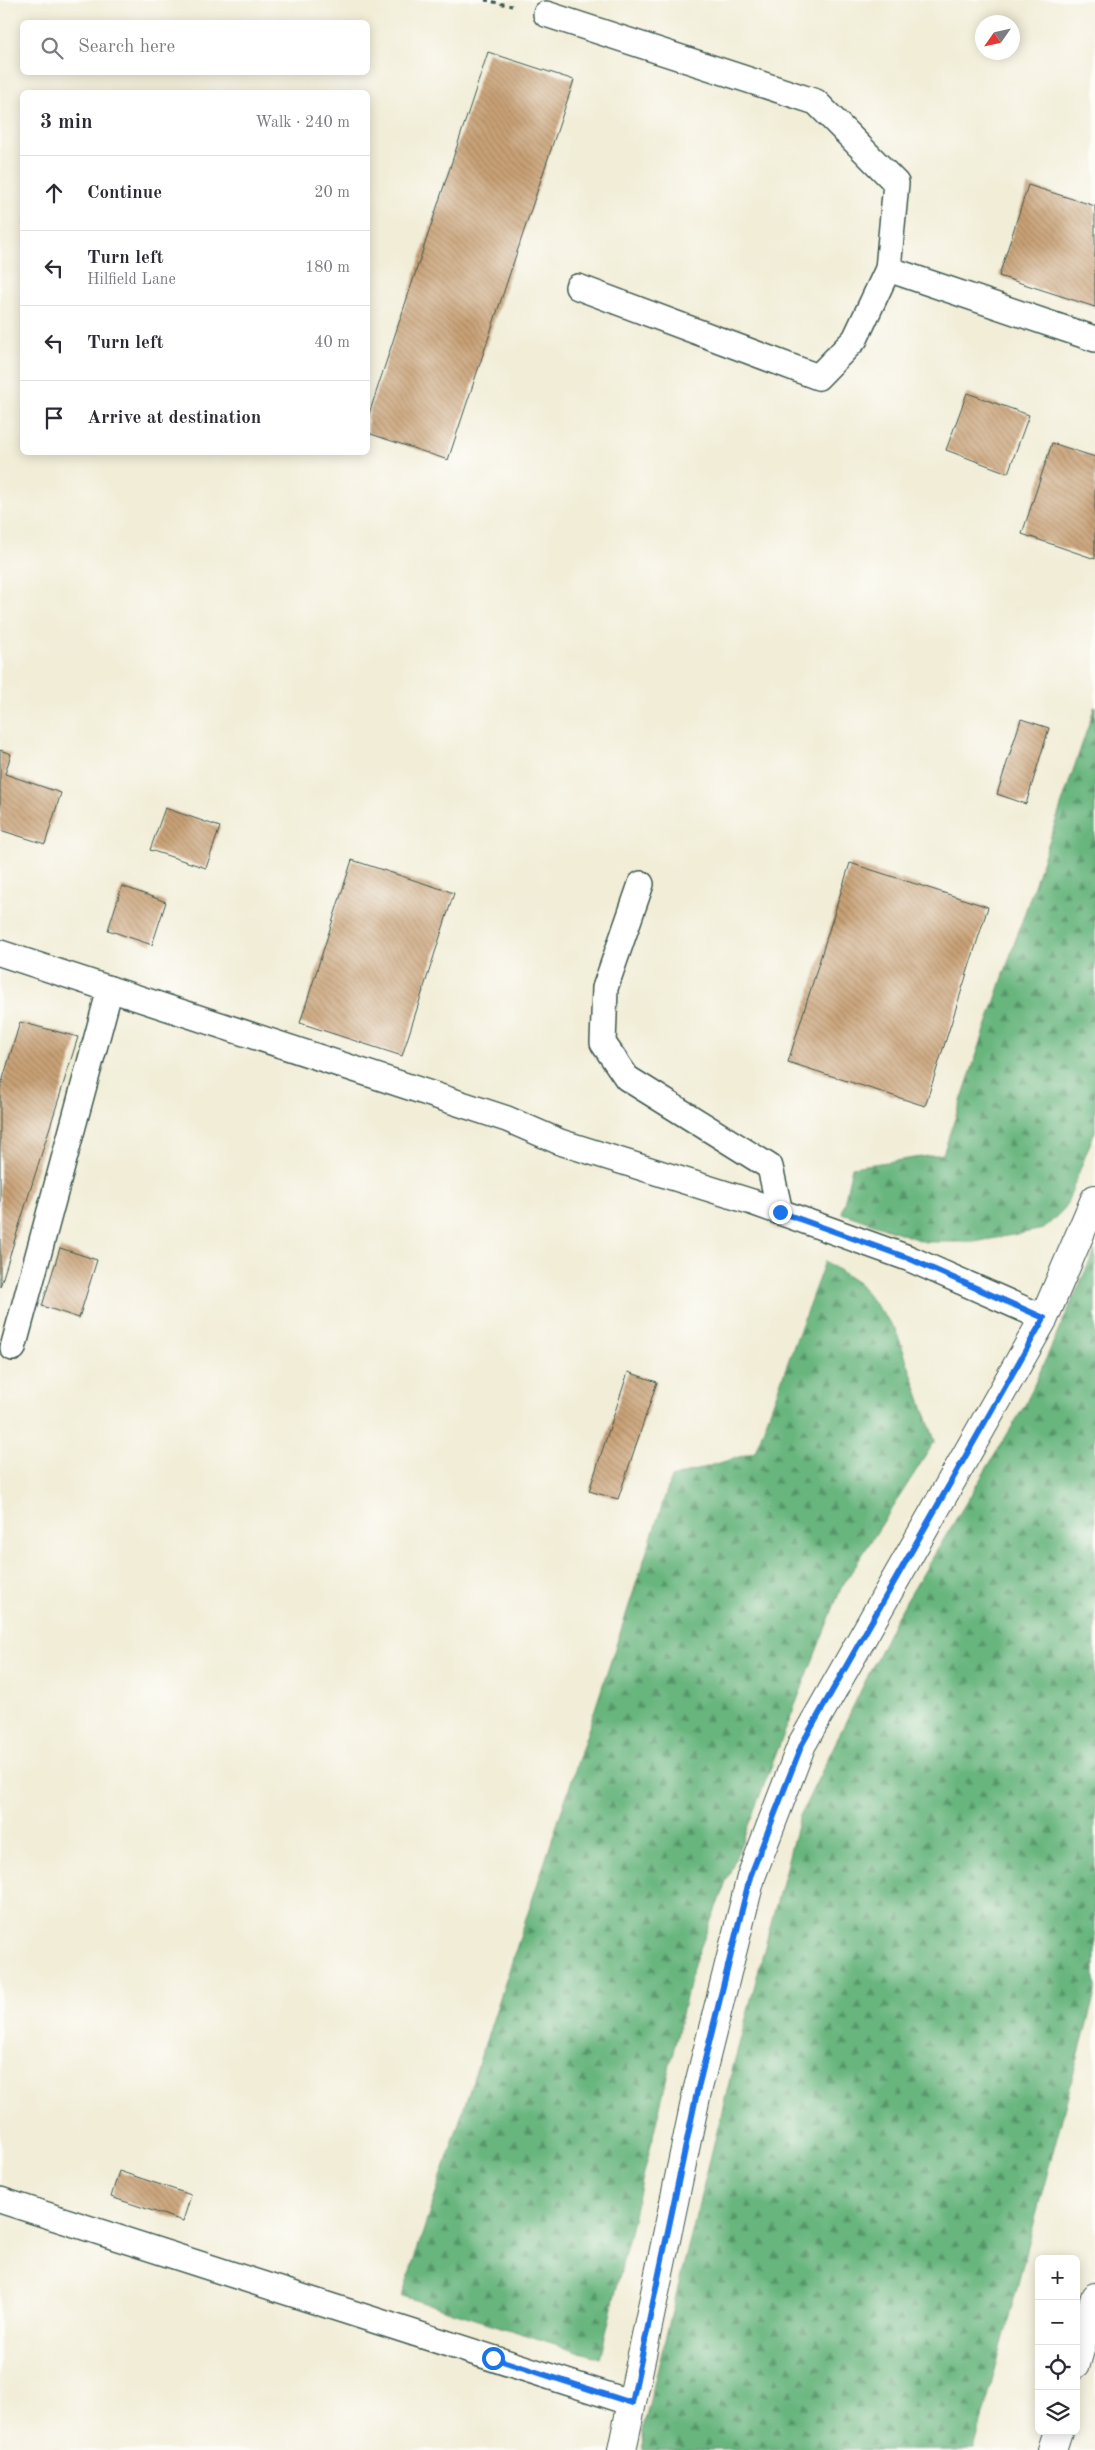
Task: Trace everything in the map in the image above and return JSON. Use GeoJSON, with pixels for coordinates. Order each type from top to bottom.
{"type":"FeatureCollection","features":[{"type":"Feature","properties":{"kind":"main road"},"geometry":{"type":"LineString","coordinates":[[622,2450],[697,2092],[750,1877],[802,1744],[1044,1318],[1095,1198]]}},
{"type":"Feature","properties":{"kind":"main road"},"geometry":{"type":"LineString","coordinates":[[1080,2350],[1095,2297]]}},
{"type":"Feature","properties":{"kind":"main road"},"geometry":{"type":"LineString","coordinates":[[1052,2450],[1057,2435]]}},
{"type":"Feature","properties":{"kind":"lane"},"geometry":{"type":"LineString","coordinates":[[546,14],[816,102],[896,183],[888,269],[855,339],[818,377],[578,287]]}},
{"type":"Feature","properties":{"kind":"lane"},"geometry":{"type":"LineString","coordinates":[[888,269],[1095,339]]}},
{"type":"Feature","properties":{"kind":"lane"},"geometry":{"type":"LineString","coordinates":[[641,884],[605,988],[603,1043],[626,1078],[770,1167],[780,1212]]}},
{"type":"Feature","properties":{"kind":"lane"},"geometry":{"type":"LineString","coordinates":[[0,953],[507,1119],[560,1142],[780,1212],[908,1258],[1044,1318]]}},
{"type":"Feature","properties":{"kind":"lane"},"geometry":{"type":"LineString","coordinates":[[13,1348],[110,989]]}},
{"type":"Feature","properties":{"kind":"lane"},"geometry":{"type":"LineString","coordinates":[[0,2200],[632,2403]]}},
{"type":"Feature","properties":{"kind":"green space"},"geometry":{"type":"Polygon","coordinates":[[[1095,706],[1095,1131],[1065,1208],[1044,1229],[975,1242],[925,1242],[842,1213],[852,1167],[943,1154],[1095,706]]]}},
{"type":"Feature","properties":{"kind":"green space"},"geometry":{"type":"Polygon","coordinates":[[[1095,1250],[1095,1993],[974,2450],[643,2450],[642,2432],[733,2067],[799,1818],[895,1620],[1025,1405],[1095,1250]]]}},
{"type":"Feature","properties":{"kind":"green space"},"geometry":{"type":"Polygon","coordinates":[[[825,1261],[858,1283],[896,1330],[935,1441],[841,1588],[694,1964],[600,2358],[402,2296],[671,1478],[755,1452],[825,1261]]]}},
{"type":"Feature","properties":{"kind":"building"},"geometry":{"type":"Polygon","coordinates":[[[488,52],[574,80],[448,460],[370,434],[370,411],[488,52]]]}},
{"type":"Feature","properties":{"kind":"building"},"geometry":{"type":"Polygon","coordinates":[[[1028,185],[1095,206],[1095,307],[999,276],[1028,185]]]}},
{"type":"Feature","properties":{"kind":"building"},"geometry":{"type":"Polygon","coordinates":[[[967,393],[1029,415],[1008,473],[946,450],[967,393]]]}},
{"type":"Feature","properties":{"kind":"building"},"geometry":{"type":"Polygon","coordinates":[[[1052,443],[1095,457],[1095,559],[1022,534],[1052,443]]]}},
{"type":"Feature","properties":{"kind":"building"},"geometry":{"type":"Polygon","coordinates":[[[1021,719],[1049,728],[1026,804],[997,794],[1021,719]]]}},
{"type":"Feature","properties":{"kind":"building"},"geometry":{"type":"Polygon","coordinates":[[[0,750],[11,754],[5,774],[61,793],[45,844],[0,830],[0,750]]]}},
{"type":"Feature","properties":{"kind":"building"},"geometry":{"type":"Polygon","coordinates":[[[165,808],[220,827],[206,868],[150,850],[165,808]]]}},
{"type":"Feature","properties":{"kind":"building"},"geometry":{"type":"Polygon","coordinates":[[[352,860],[454,893],[402,1056],[300,1023],[352,860]]]}},
{"type":"Feature","properties":{"kind":"building"},"geometry":{"type":"Polygon","coordinates":[[[850,863],[988,907],[925,1106],[788,1062],[850,863]]]}},
{"type":"Feature","properties":{"kind":"building"},"geometry":{"type":"Polygon","coordinates":[[[122,886],[166,902],[152,945],[108,930],[122,886]]]}},
{"type":"Feature","properties":{"kind":"building"},"geometry":{"type":"Polygon","coordinates":[[[20,1022],[78,1037],[0,1287],[0,1089],[20,1022]]]}},
{"type":"Feature","properties":{"kind":"building"},"geometry":{"type":"Polygon","coordinates":[[[60,1248],[97,1260],[79,1318],[42,1306],[60,1248]]]}},
{"type":"Feature","properties":{"kind":"building"},"geometry":{"type":"Polygon","coordinates":[[[628,1372],[657,1382],[618,1499],[589,1491],[628,1372]]]}},
{"type":"Feature","properties":{"kind":"building"},"geometry":{"type":"Polygon","coordinates":[[[119,2171],[191,2195],[183,2221],[111,2197],[119,2171]]]}},
{"type":"Feature","properties":{"kind":"route"},"geometry":{"type":"LineString","coordinates":[[493,2358],[632,2403],[697,2092],[750,1877],[802,1744],[1044,1318],[908,1258],[780,1212]]}}]}
